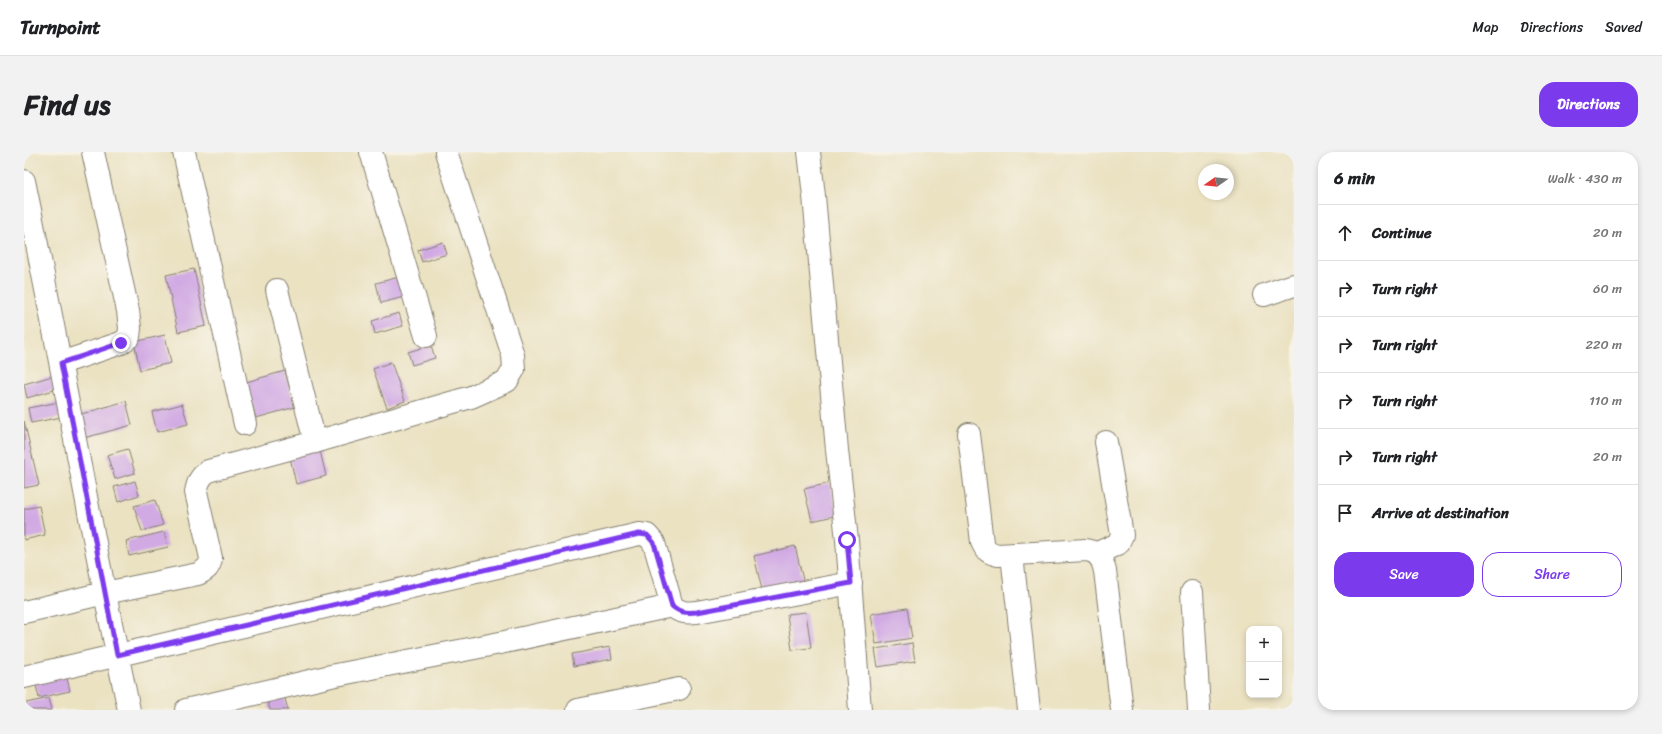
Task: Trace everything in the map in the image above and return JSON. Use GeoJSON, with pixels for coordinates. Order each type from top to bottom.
{"type":"FeatureCollection","features":[{"type":"Feature","properties":{"kind":"street"},"geometry":{"type":"LineString","coordinates":[[61,363],[121,343],[129,337],[130,328],[128,311],[93,152]]}},
{"type":"Feature","properties":{"kind":"street"},"geometry":{"type":"LineString","coordinates":[[184,152],[245,424]]}},
{"type":"Feature","properties":{"kind":"street"},"geometry":{"type":"LineString","coordinates":[[371,152],[426,336]]}},
{"type":"Feature","properties":{"kind":"street"},"geometry":{"type":"LineString","coordinates":[[24,612],[105,593],[198,574],[206,570],[210,564],[211,558],[196,492],[201,476],[208,471],[471,397],[507,381],[514,369],[513,355],[446,152]]}},
{"type":"Feature","properties":{"kind":"street"},"geometry":{"type":"LineString","coordinates":[[809,152],[851,583],[860,710]]}},
{"type":"Feature","properties":{"kind":"street"},"geometry":{"type":"LineString","coordinates":[[24,181],[129,710]]}},
{"type":"Feature","properties":{"kind":"street"},"geometry":{"type":"LineString","coordinates":[[1264,295],[1294,285]]}},
{"type":"Feature","properties":{"kind":"street"},"geometry":{"type":"LineString","coordinates":[[277,290],[315,442]]}},
{"type":"Feature","properties":{"kind":"street"},"geometry":{"type":"LineString","coordinates":[[969,434],[982,542],[985,549],[990,554],[998,555],[1086,550],[1097,553],[1118,544],[1122,535],[1106,442]]}},
{"type":"Feature","properties":{"kind":"street"},"geometry":{"type":"LineString","coordinates":[[24,677],[639,534],[647,535],[654,543],[672,606],[678,611],[687,613],[697,612],[851,583]]}},
{"type":"Feature","properties":{"kind":"street"},"geometry":{"type":"LineString","coordinates":[[1097,553],[1102,560],[1105,571],[1122,710]]}},
{"type":"Feature","properties":{"kind":"street"},"geometry":{"type":"LineString","coordinates":[[1012,554],[1029,710]]}},
{"type":"Feature","properties":{"kind":"street"},"geometry":{"type":"LineString","coordinates":[[1192,592],[1199,710]]}},
{"type":"Feature","properties":{"kind":"street"},"geometry":{"type":"LineString","coordinates":[[186,710],[331,676],[672,606]]}},
{"type":"Feature","properties":{"kind":"street"},"geometry":{"type":"LineString","coordinates":[[578,710],[679,689]]}},
{"type":"Feature","properties":{"kind":"building"},"geometry":{"type":"Polygon","coordinates":[[[443,242],[447,254],[422,262],[418,250],[443,242]]]}},
{"type":"Feature","properties":{"kind":"building"},"geometry":{"type":"Polygon","coordinates":[[[194,269],[206,326],[178,332],[166,275],[194,269]]]}},
{"type":"Feature","properties":{"kind":"building"},"geometry":{"type":"Polygon","coordinates":[[[403,276],[408,296],[381,303],[376,283],[403,276]]]}},
{"type":"Feature","properties":{"kind":"building"},"geometry":{"type":"Polygon","coordinates":[[[399,313],[403,326],[375,334],[372,321],[399,313]]]}},
{"type":"Feature","properties":{"kind":"building"},"geometry":{"type":"Polygon","coordinates":[[[165,335],[171,363],[140,370],[134,342],[165,335]]]}},
{"type":"Feature","properties":{"kind":"building"},"geometry":{"type":"Polygon","coordinates":[[[431,345],[435,358],[412,365],[408,352],[431,345]]]}},
{"type":"Feature","properties":{"kind":"building"},"geometry":{"type":"Polygon","coordinates":[[[391,362],[405,401],[387,408],[373,369],[391,362]]]}},
{"type":"Feature","properties":{"kind":"building"},"geometry":{"type":"Polygon","coordinates":[[[285,371],[295,407],[256,418],[246,382],[285,371]]]}},
{"type":"Feature","properties":{"kind":"building"},"geometry":{"type":"Polygon","coordinates":[[[60,374],[64,387],[27,398],[24,384],[60,374]]]}},
{"type":"Feature","properties":{"kind":"building"},"geometry":{"type":"Polygon","coordinates":[[[64,401],[67,416],[31,423],[28,408],[64,401]]]}},
{"type":"Feature","properties":{"kind":"building"},"geometry":{"type":"Polygon","coordinates":[[[126,401],[132,425],[84,438],[78,415],[126,401]]]}},
{"type":"Feature","properties":{"kind":"building"},"geometry":{"type":"Polygon","coordinates":[[[182,404],[188,424],[157,432],[152,412],[182,404]]]}},
{"type":"Feature","properties":{"kind":"building"},"geometry":{"type":"Polygon","coordinates":[[[24,421],[39,485],[24,488],[24,421]]]}},
{"type":"Feature","properties":{"kind":"building"},"geometry":{"type":"Polygon","coordinates":[[[319,446],[326,476],[296,484],[289,453],[319,446]]]}},
{"type":"Feature","properties":{"kind":"building"},"geometry":{"type":"Polygon","coordinates":[[[128,449],[135,473],[115,479],[107,455],[128,449]]]}},
{"type":"Feature","properties":{"kind":"building"},"geometry":{"type":"Polygon","coordinates":[[[135,481],[139,495],[118,502],[114,487],[135,481]]]}},
{"type":"Feature","properties":{"kind":"building"},"geometry":{"type":"Polygon","coordinates":[[[830,483],[838,515],[812,521],[804,489],[830,483]]]}},
{"type":"Feature","properties":{"kind":"building"},"geometry":{"type":"Polygon","coordinates":[[[155,500],[163,525],[142,531],[134,506],[155,500]]]}},
{"type":"Feature","properties":{"kind":"building"},"geometry":{"type":"Polygon","coordinates":[[[39,506],[45,535],[24,540],[24,509],[39,506]]]}},
{"type":"Feature","properties":{"kind":"building"},"geometry":{"type":"Polygon","coordinates":[[[164,532],[168,547],[129,556],[126,541],[164,532]]]}},
{"type":"Feature","properties":{"kind":"building"},"geometry":{"type":"Polygon","coordinates":[[[795,546],[803,580],[762,590],[754,556],[795,546]]]}},
{"type":"Feature","properties":{"kind":"building"},"geometry":{"type":"Polygon","coordinates":[[[907,608],[912,638],[876,644],[871,614],[907,608]]]}},
{"type":"Feature","properties":{"kind":"building"},"geometry":{"type":"Polygon","coordinates":[[[806,612],[811,648],[792,650],[787,614],[806,612]]]}},
{"type":"Feature","properties":{"kind":"building"},"geometry":{"type":"Polygon","coordinates":[[[912,643],[915,661],[878,667],[875,649],[912,643]]]}},
{"type":"Feature","properties":{"kind":"building"},"geometry":{"type":"Polygon","coordinates":[[[610,647],[612,659],[574,666],[572,654],[610,647]]]}},
{"type":"Feature","properties":{"kind":"building"},"geometry":{"type":"Polygon","coordinates":[[[65,670],[70,691],[39,698],[34,677],[65,670]]]}},
{"type":"Feature","properties":{"kind":"building"},"geometry":{"type":"Polygon","coordinates":[[[283,691],[288,710],[270,710],[266,695],[283,691]]]}},
{"type":"Feature","properties":{"kind":"building"},"geometry":{"type":"Polygon","coordinates":[[[49,698],[52,710],[28,710],[26,703],[49,698]]]}},
{"type":"Feature","properties":{"kind":"route"},"geometry":{"type":"LineString","coordinates":[[121,343],[61,363],[117,655],[292,616],[639,534],[647,535],[654,543],[672,606],[678,611],[687,613],[697,612],[851,583],[847,540]]}}]}
